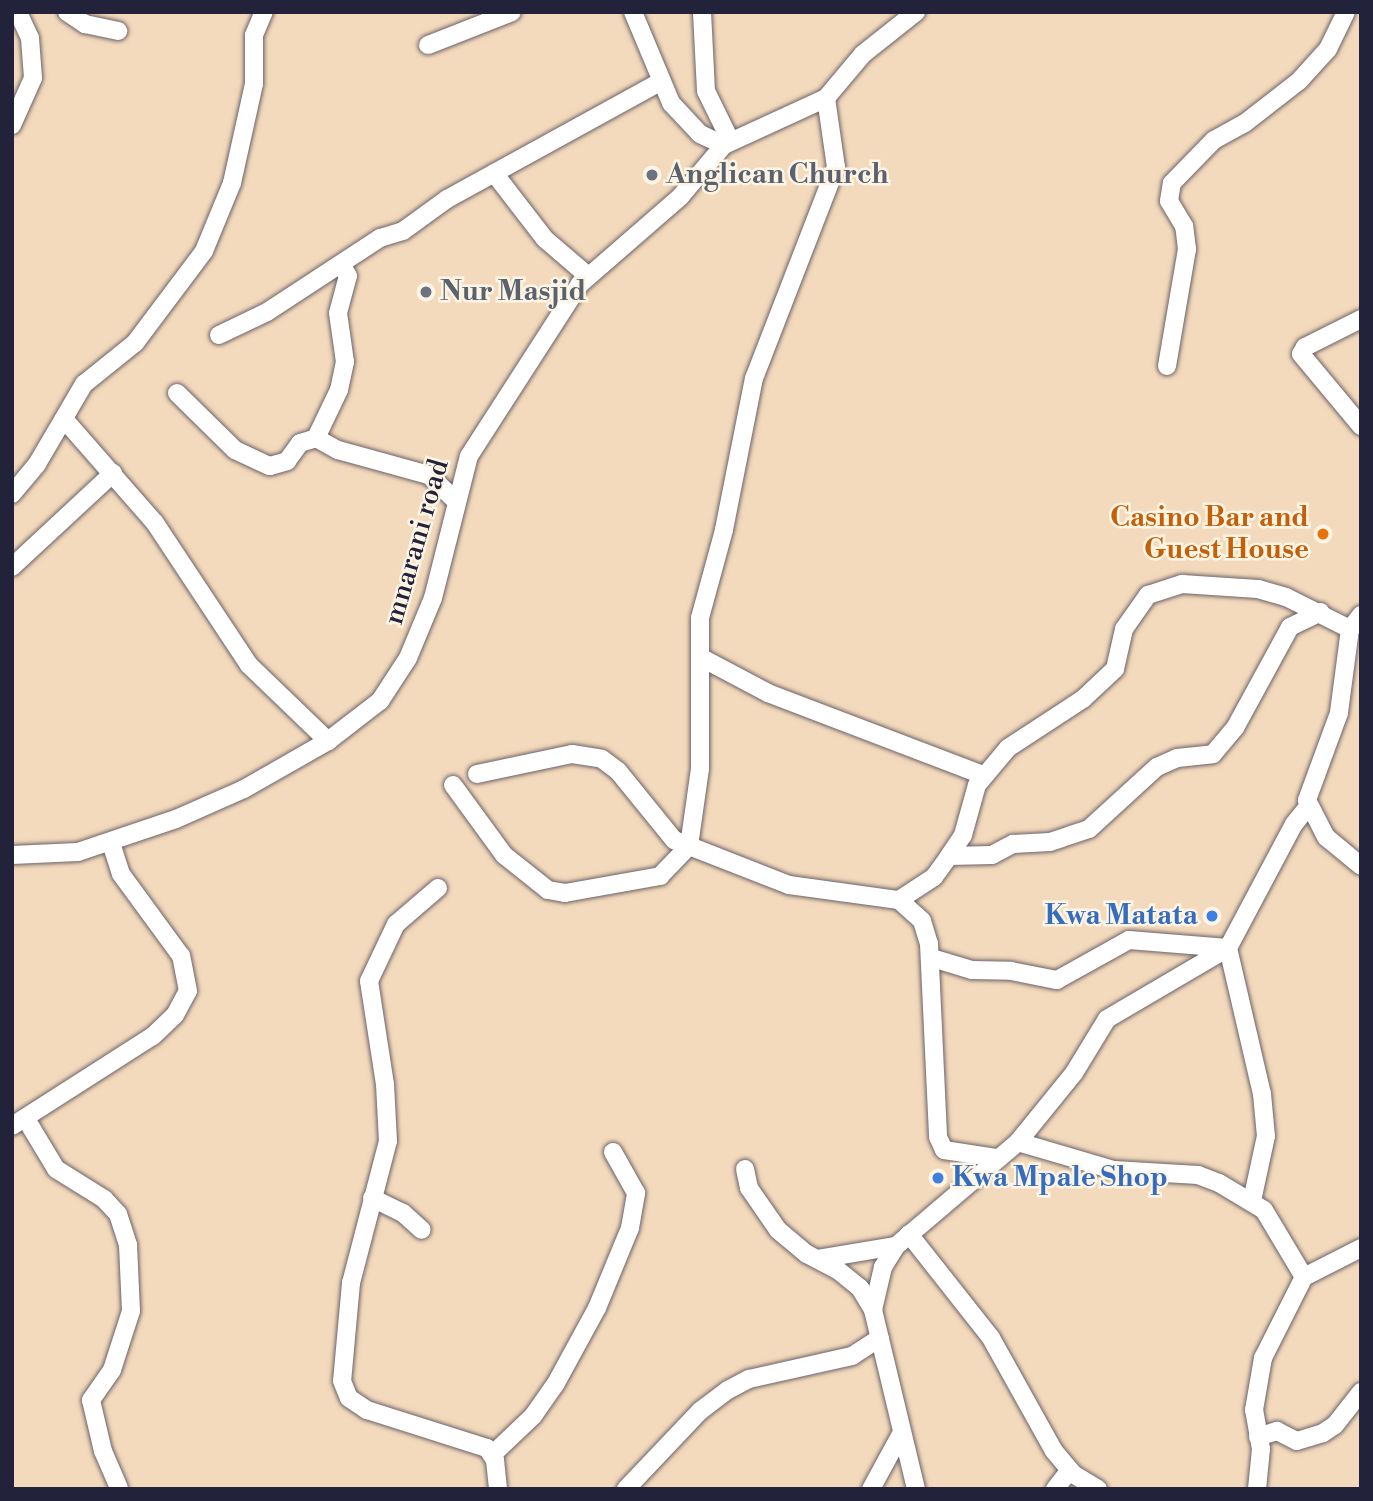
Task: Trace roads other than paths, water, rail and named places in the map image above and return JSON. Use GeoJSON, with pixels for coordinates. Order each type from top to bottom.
{"type":"FeatureCollection","features":[{"type":"Feature","properties":{"kind":"street"},"geometry":{"type":"LineString","coordinates":[[12,125],[33,78],[30,38],[18,12]]}},
{"type":"Feature","properties":{"kind":"street"},"geometry":{"type":"LineString","coordinates":[[67,12],[85,24],[118,30]]}},
{"type":"Feature","properties":{"kind":"street"},"geometry":{"type":"LineString","coordinates":[[12,494],[64,419],[84,384],[135,343],[204,251],[232,183],[254,84],[254,35],[264,12]]}},
{"type":"Feature","properties":{"kind":"street"},"geometry":{"type":"LineString","coordinates":[[428,45],[512,12]]}},
{"type":"Feature","properties":{"kind":"street"},"geometry":{"type":"LineString","coordinates":[[633,12],[659,83],[686,121],[727,143]]}},
{"type":"Feature","properties":{"kind":"street"},"geometry":{"type":"LineString","coordinates":[[702,12],[706,91],[727,143]]}},
{"type":"Feature","properties":{"kind":"street","name":"mnarani road"},"geometry":{"type":"LineString","coordinates":[[12,856],[78,852],[111,844],[244,789],[328,741],[380,701],[408,658],[433,598],[455,500],[469,456],[588,276],[680,197],[727,143],[826,98],[863,54],[916,12]]}},
{"type":"Feature","properties":{"kind":"street"},"geometry":{"type":"LineString","coordinates":[[1167,366],[1188,248],[1184,226],[1169,201],[1172,183],[1214,140],[1245,124],[1299,80],[1328,50],[1346,12]]}},
{"type":"Feature","properties":{"kind":"street"},"geometry":{"type":"LineString","coordinates":[[219,335],[267,312],[341,264],[494,173],[659,83]]}},
{"type":"Feature","properties":{"kind":"street"},"geometry":{"type":"LineString","coordinates":[[453,785],[504,855],[548,890],[565,893],[648,879],[677,863],[689,846],[700,769],[700,618],[724,530],[754,378],[836,167],[826,98]]}},
{"type":"Feature","properties":{"kind":"street"},"geometry":{"type":"LineString","coordinates":[[494,173],[545,239],[588,276]]}},
{"type":"Feature","properties":{"kind":"street"},"geometry":{"type":"LineString","coordinates":[[316,438],[340,390],[345,362],[338,313],[348,276],[341,264]]}},
{"type":"Feature","properties":{"kind":"street"},"geometry":{"type":"LineString","coordinates":[[1361,319],[1306,347],[1301,354],[1361,426]]}},
{"type":"Feature","properties":{"kind":"street"},"geometry":{"type":"LineString","coordinates":[[177,393],[235,450],[270,466],[286,461],[300,443],[316,438],[338,450],[429,475],[455,500]]}},
{"type":"Feature","properties":{"kind":"street"},"geometry":{"type":"LineString","coordinates":[[64,419],[162,533],[249,665],[328,741]]}},
{"type":"Feature","properties":{"kind":"street"},"geometry":{"type":"LineString","coordinates":[[12,567],[113,473]]}},
{"type":"Feature","properties":{"kind":"street"},"geometry":{"type":"LineString","coordinates":[[899,900],[934,877],[950,856],[963,835],[983,775],[1034,727],[1101,685],[1115,668],[1133,610],[1148,595],[1182,584],[1258,589],[1355,622],[1339,713],[1309,787],[1308,807],[1326,836],[1361,866]]}},
{"type":"Feature","properties":{"kind":"street"},"geometry":{"type":"LineString","coordinates":[[950,856],[992,855],[1013,844],[1050,842],[1088,829],[1157,767],[1177,758],[1213,754],[1236,728],[1290,626],[1321,612]]}},
{"type":"Feature","properties":{"kind":"street"},"geometry":{"type":"LineString","coordinates":[[700,657],[768,693],[983,775]]}},
{"type":"Feature","properties":{"kind":"street"},"geometry":{"type":"LineString","coordinates":[[477,774],[572,754],[602,759],[618,771],[668,835],[689,846],[789,885],[899,900],[922,921],[932,958],[936,1127],[944,1150],[966,1182]]}},
{"type":"Feature","properties":{"kind":"street"},"geometry":{"type":"LineString","coordinates":[[873,1310],[875,1289],[902,1240],[966,1182],[1018,1142],[1074,1073],[1107,1018],[1228,948],[1294,824],[1308,807]]}},
{"type":"Feature","properties":{"kind":"street"},"geometry":{"type":"LineString","coordinates":[[111,844],[121,874],[181,956],[188,991],[176,1015],[153,1036],[19,1122],[56,1169],[104,1199],[118,1214],[128,1245],[131,1311],[112,1370],[91,1400],[103,1451],[119,1488]]}},
{"type":"Feature","properties":{"kind":"street"},"geometry":{"type":"LineString","coordinates":[[438,888],[396,925],[369,981],[385,1084],[388,1141],[372,1198],[344,1329],[344,1390],[367,1410],[467,1439],[492,1455],[498,1489]]}},
{"type":"Feature","properties":{"kind":"street"},"geometry":{"type":"LineString","coordinates":[[932,958],[972,970],[1012,971],[1057,980],[1129,940],[1228,948]]}},
{"type":"Feature","properties":{"kind":"street"},"geometry":{"type":"LineString","coordinates":[[1228,948],[1260,1085],[1266,1136],[1252,1201]]}},
{"type":"Feature","properties":{"kind":"street"},"geometry":{"type":"LineString","coordinates":[[1018,1142],[1114,1171],[1198,1175],[1252,1201],[1276,1224],[1304,1277]]}},
{"type":"Feature","properties":{"kind":"street"},"geometry":{"type":"LineString","coordinates":[[944,1150],[997,1158]]}},
{"type":"Feature","properties":{"kind":"street"},"geometry":{"type":"LineString","coordinates":[[492,1455],[533,1416],[555,1385],[597,1308],[630,1228],[636,1192],[613,1152]]}},
{"type":"Feature","properties":{"kind":"street"},"geometry":{"type":"LineString","coordinates":[[745,1169],[762,1211],[791,1243],[860,1289],[873,1310],[890,1368],[901,1434],[916,1489]]}},
{"type":"Feature","properties":{"kind":"street"},"geometry":{"type":"LineString","coordinates":[[372,1198],[404,1213],[422,1230]]}},
{"type":"Feature","properties":{"kind":"street"},"geometry":{"type":"LineString","coordinates":[[818,1259],[902,1240]]}},
{"type":"Feature","properties":{"kind":"street"},"geometry":{"type":"LineString","coordinates":[[902,1240],[991,1338],[1036,1422],[1070,1470],[1098,1489]]}},
{"type":"Feature","properties":{"kind":"street"},"geometry":{"type":"LineString","coordinates":[[1257,1489],[1261,1449],[1254,1410],[1263,1358],[1304,1277],[1361,1248]]}},
{"type":"Feature","properties":{"kind":"street"},"geometry":{"type":"LineString","coordinates":[[626,1489],[699,1411],[728,1390],[749,1378],[852,1356],[880,1338]]}},
{"type":"Feature","properties":{"kind":"street"},"geometry":{"type":"LineString","coordinates":[[1258,1437],[1277,1432],[1297,1441],[1323,1433],[1335,1425],[1361,1392]]}},
{"type":"Feature","properties":{"kind":"street"},"geometry":{"type":"LineString","coordinates":[[871,1489],[901,1434]]}},
{"type":"Feature","properties":{"kind":"street"},"geometry":{"type":"LineString","coordinates":[[1055,1489],[1070,1470]]}},
{"type":"Feature","properties":{"kind":"place","name":"Anglican Church"},"geometry":{"type":"Point","coordinates":[652,175]}},
{"type":"Feature","properties":{"kind":"place","name":"Nur Masjid"},"geometry":{"type":"Point","coordinates":[426,292]}},
{"type":"Feature","properties":{"kind":"place","name":"Casino Bar and Guest House"},"geometry":{"type":"Point","coordinates":[1323,534]}},
{"type":"Feature","properties":{"kind":"place","name":"Kwa Matata"},"geometry":{"type":"Point","coordinates":[1212,916]}},
{"type":"Feature","properties":{"kind":"place","name":"Kwa Mpale Shop"},"geometry":{"type":"Point","coordinates":[938,1178]}}]}
